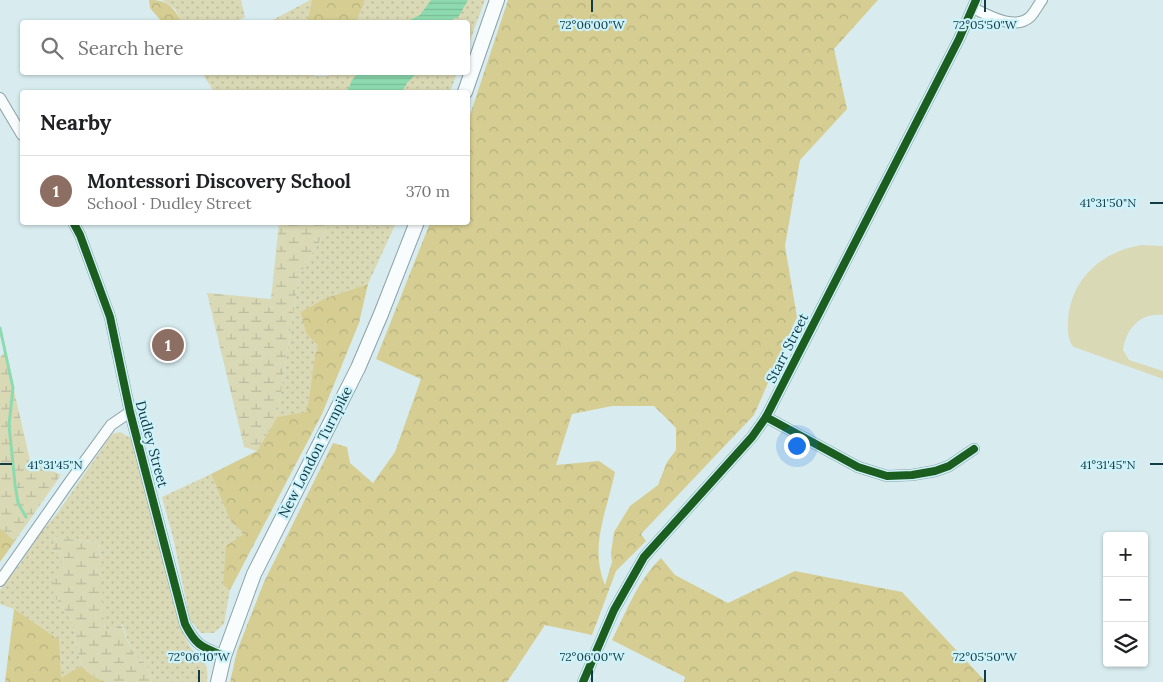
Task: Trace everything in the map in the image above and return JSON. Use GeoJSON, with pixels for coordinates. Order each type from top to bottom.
{"type":"FeatureCollection","features":[{"type":"Feature","properties":{"kind":"main road"},"geometry":{"type":"LineString","coordinates":[[466,90],[497,0]]}},
{"type":"Feature","properties":{"kind":"main road","name":"New London Turnpike"},"geometry":{"type":"LineString","coordinates":[[218,682],[224,656],[254,574],[358,368],[385,305],[415,225]]}},
{"type":"Feature","properties":{"kind":"street"},"geometry":{"type":"LineString","coordinates":[[974,4],[998,19],[1016,22],[1030,17],[1042,0]]}},
{"type":"Feature","properties":{"kind":"street","name":"Starr Street"},"geometry":{"type":"LineString","coordinates":[[583,682],[614,610],[644,557],[752,437],[766,417],[912,133],[974,4]]}},
{"type":"Feature","properties":{"kind":"street"},"geometry":{"type":"LineString","coordinates":[[0,98],[20,132]]}},
{"type":"Feature","properties":{"kind":"street","name":"Dudley Street"},"geometry":{"type":"LineString","coordinates":[[75,225],[110,317],[130,412],[185,624],[194,640],[206,649],[224,656]]}},
{"type":"Feature","properties":{"kind":"street"},"geometry":{"type":"LineString","coordinates":[[0,581],[111,425],[130,412]]}},
{"type":"Feature","properties":{"kind":"street"},"geometry":{"type":"LineString","coordinates":[[766,417],[858,467],[886,476],[912,475],[935,471],[949,466],[974,449]]}},
{"type":"Feature","properties":{"kind":"green space"},"geometry":{"type":"Polygon","coordinates":[[[149,0],[161,1],[169,5],[181,20],[160,20],[150,8],[149,0]]]}},
{"type":"Feature","properties":{"kind":"green space"},"geometry":{"type":"Polygon","coordinates":[[[162,0],[241,0],[245,17],[240,20],[181,20],[175,9],[162,0]]]}},
{"type":"Feature","properties":{"kind":"green space"},"geometry":{"type":"Polygon","coordinates":[[[310,0],[312,0],[307,20],[273,20],[310,0]]]}},
{"type":"Feature","properties":{"kind":"green space"},"geometry":{"type":"Polygon","coordinates":[[[312,0],[364,0],[357,20],[307,20],[312,0]]]}},
{"type":"Feature","properties":{"kind":"green space"},"geometry":{"type":"Polygon","coordinates":[[[364,0],[485,0],[470,41],[470,20],[357,20],[364,0]]]}},
{"type":"Feature","properties":{"kind":"green space"},"geometry":{"type":"Polygon","coordinates":[[[508,0],[878,0],[834,49],[847,109],[800,160],[785,246],[797,317],[754,415],[641,534],[646,541],[616,571],[592,635],[545,625],[507,682],[230,682],[237,651],[264,582],[333,443],[347,447],[350,463],[373,483],[395,452],[421,379],[376,359],[429,225],[470,225],[470,115],[508,0]],[[612,406],[572,414],[556,465],[599,461],[615,472],[599,542],[601,571],[605,585],[612,562],[611,553],[614,532],[630,506],[658,485],[667,462],[676,450],[676,428],[654,406],[612,406]]]}},
{"type":"Feature","properties":{"kind":"green space"},"geometry":{"type":"Polygon","coordinates":[[[203,75],[456,75],[451,90],[213,90],[203,75]]]}},
{"type":"Feature","properties":{"kind":"green space"},"geometry":{"type":"Polygon","coordinates":[[[279,225],[329,225],[299,276],[277,417],[257,451],[244,447],[207,293],[271,299],[279,225]]]}},
{"type":"Feature","properties":{"kind":"green space"},"geometry":{"type":"Polygon","coordinates":[[[329,225],[395,225],[368,284],[326,298],[306,333],[318,346],[306,413],[277,417],[299,276],[329,225]]]}},
{"type":"Feature","properties":{"kind":"green space"},"geometry":{"type":"Polygon","coordinates":[[[1142,245],[1163,246],[1163,315],[1147,316],[1135,323],[1127,335],[1123,350],[1129,360],[1163,371],[1163,379],[1074,347],[1069,337],[1069,309],[1081,282],[1101,261],[1127,248],[1142,245]]]}},
{"type":"Feature","properties":{"kind":"green space"},"geometry":{"type":"Polygon","coordinates":[[[368,284],[359,323],[322,414],[230,590],[223,585],[226,546],[244,534],[230,520],[211,474],[257,451],[277,417],[306,412],[318,346],[306,333],[301,312],[326,298],[368,284]]]}},
{"type":"Feature","properties":{"kind":"green space"},"geometry":{"type":"Polygon","coordinates":[[[5,352],[30,460],[61,475],[15,541],[0,528],[0,357],[5,352]]]}},
{"type":"Feature","properties":{"kind":"green space"},"geometry":{"type":"Polygon","coordinates":[[[120,432],[134,440],[182,629],[191,648],[206,665],[207,682],[152,682],[148,668],[132,652],[122,624],[112,632],[105,631],[99,543],[55,537],[52,552],[59,551],[64,558],[59,571],[54,571],[56,599],[71,618],[81,666],[61,679],[14,609],[0,604],[0,590],[42,531],[56,515],[112,434],[120,432]]]}},
{"type":"Feature","properties":{"kind":"green space"},"geometry":{"type":"Polygon","coordinates":[[[211,474],[230,520],[244,534],[223,585],[230,590],[224,624],[214,633],[201,633],[190,620],[173,537],[162,497],[211,474]]]}},
{"type":"Feature","properties":{"kind":"green space"},"geometry":{"type":"Polygon","coordinates":[[[0,528],[15,541],[0,562],[0,528]]]}},
{"type":"Feature","properties":{"kind":"green space"},"geometry":{"type":"Polygon","coordinates":[[[55,537],[99,543],[105,630],[112,632],[121,624],[132,652],[148,668],[152,682],[106,682],[93,676],[81,666],[71,618],[56,599],[50,585],[53,582],[54,571],[59,571],[64,558],[59,551],[52,552],[55,537]]]}},
{"type":"Feature","properties":{"kind":"green space"},"geometry":{"type":"Polygon","coordinates":[[[661,558],[675,575],[728,603],[795,571],[902,592],[986,682],[684,682],[685,677],[612,640],[639,586],[661,558]]]}},
{"type":"Feature","properties":{"kind":"green space"},"geometry":{"type":"Polygon","coordinates":[[[14,609],[59,640],[61,678],[81,666],[93,676],[106,682],[5,682],[14,609]]]}},
{"type":"Feature","properties":{"kind":"shaded area"},"geometry":{"type":"Polygon","coordinates":[[[431,0],[468,0],[459,16],[452,20],[410,20],[420,15],[431,0]]]}},
{"type":"Feature","properties":{"kind":"shaded area"},"geometry":{"type":"Polygon","coordinates":[[[356,75],[415,75],[403,90],[348,90],[356,75]]]}},
{"type":"Feature","properties":{"kind":"waterway"},"geometry":{"type":"LineString","coordinates":[[0,328],[13,388],[9,425],[15,484],[18,503],[26,517]]}},
{"type":"Feature","properties":{"kind":"cycle path"},"geometry":{"type":"LineString","coordinates":[[583,682],[614,610],[644,557],[752,437],[766,417],[959,39],[976,0]]}},
{"type":"Feature","properties":{"kind":"cycle path"},"geometry":{"type":"LineString","coordinates":[[75,225],[110,317],[130,412],[185,624],[200,645],[224,656]]}},
{"type":"Feature","properties":{"kind":"cycle path"},"geometry":{"type":"LineString","coordinates":[[766,417],[858,467],[887,476],[912,475],[935,471],[949,466],[974,449]]}},
{"type":"Feature","properties":{"kind":"place","name":"Montessori Discovery School"},"geometry":{"type":"Point","coordinates":[168,345]}}]}
